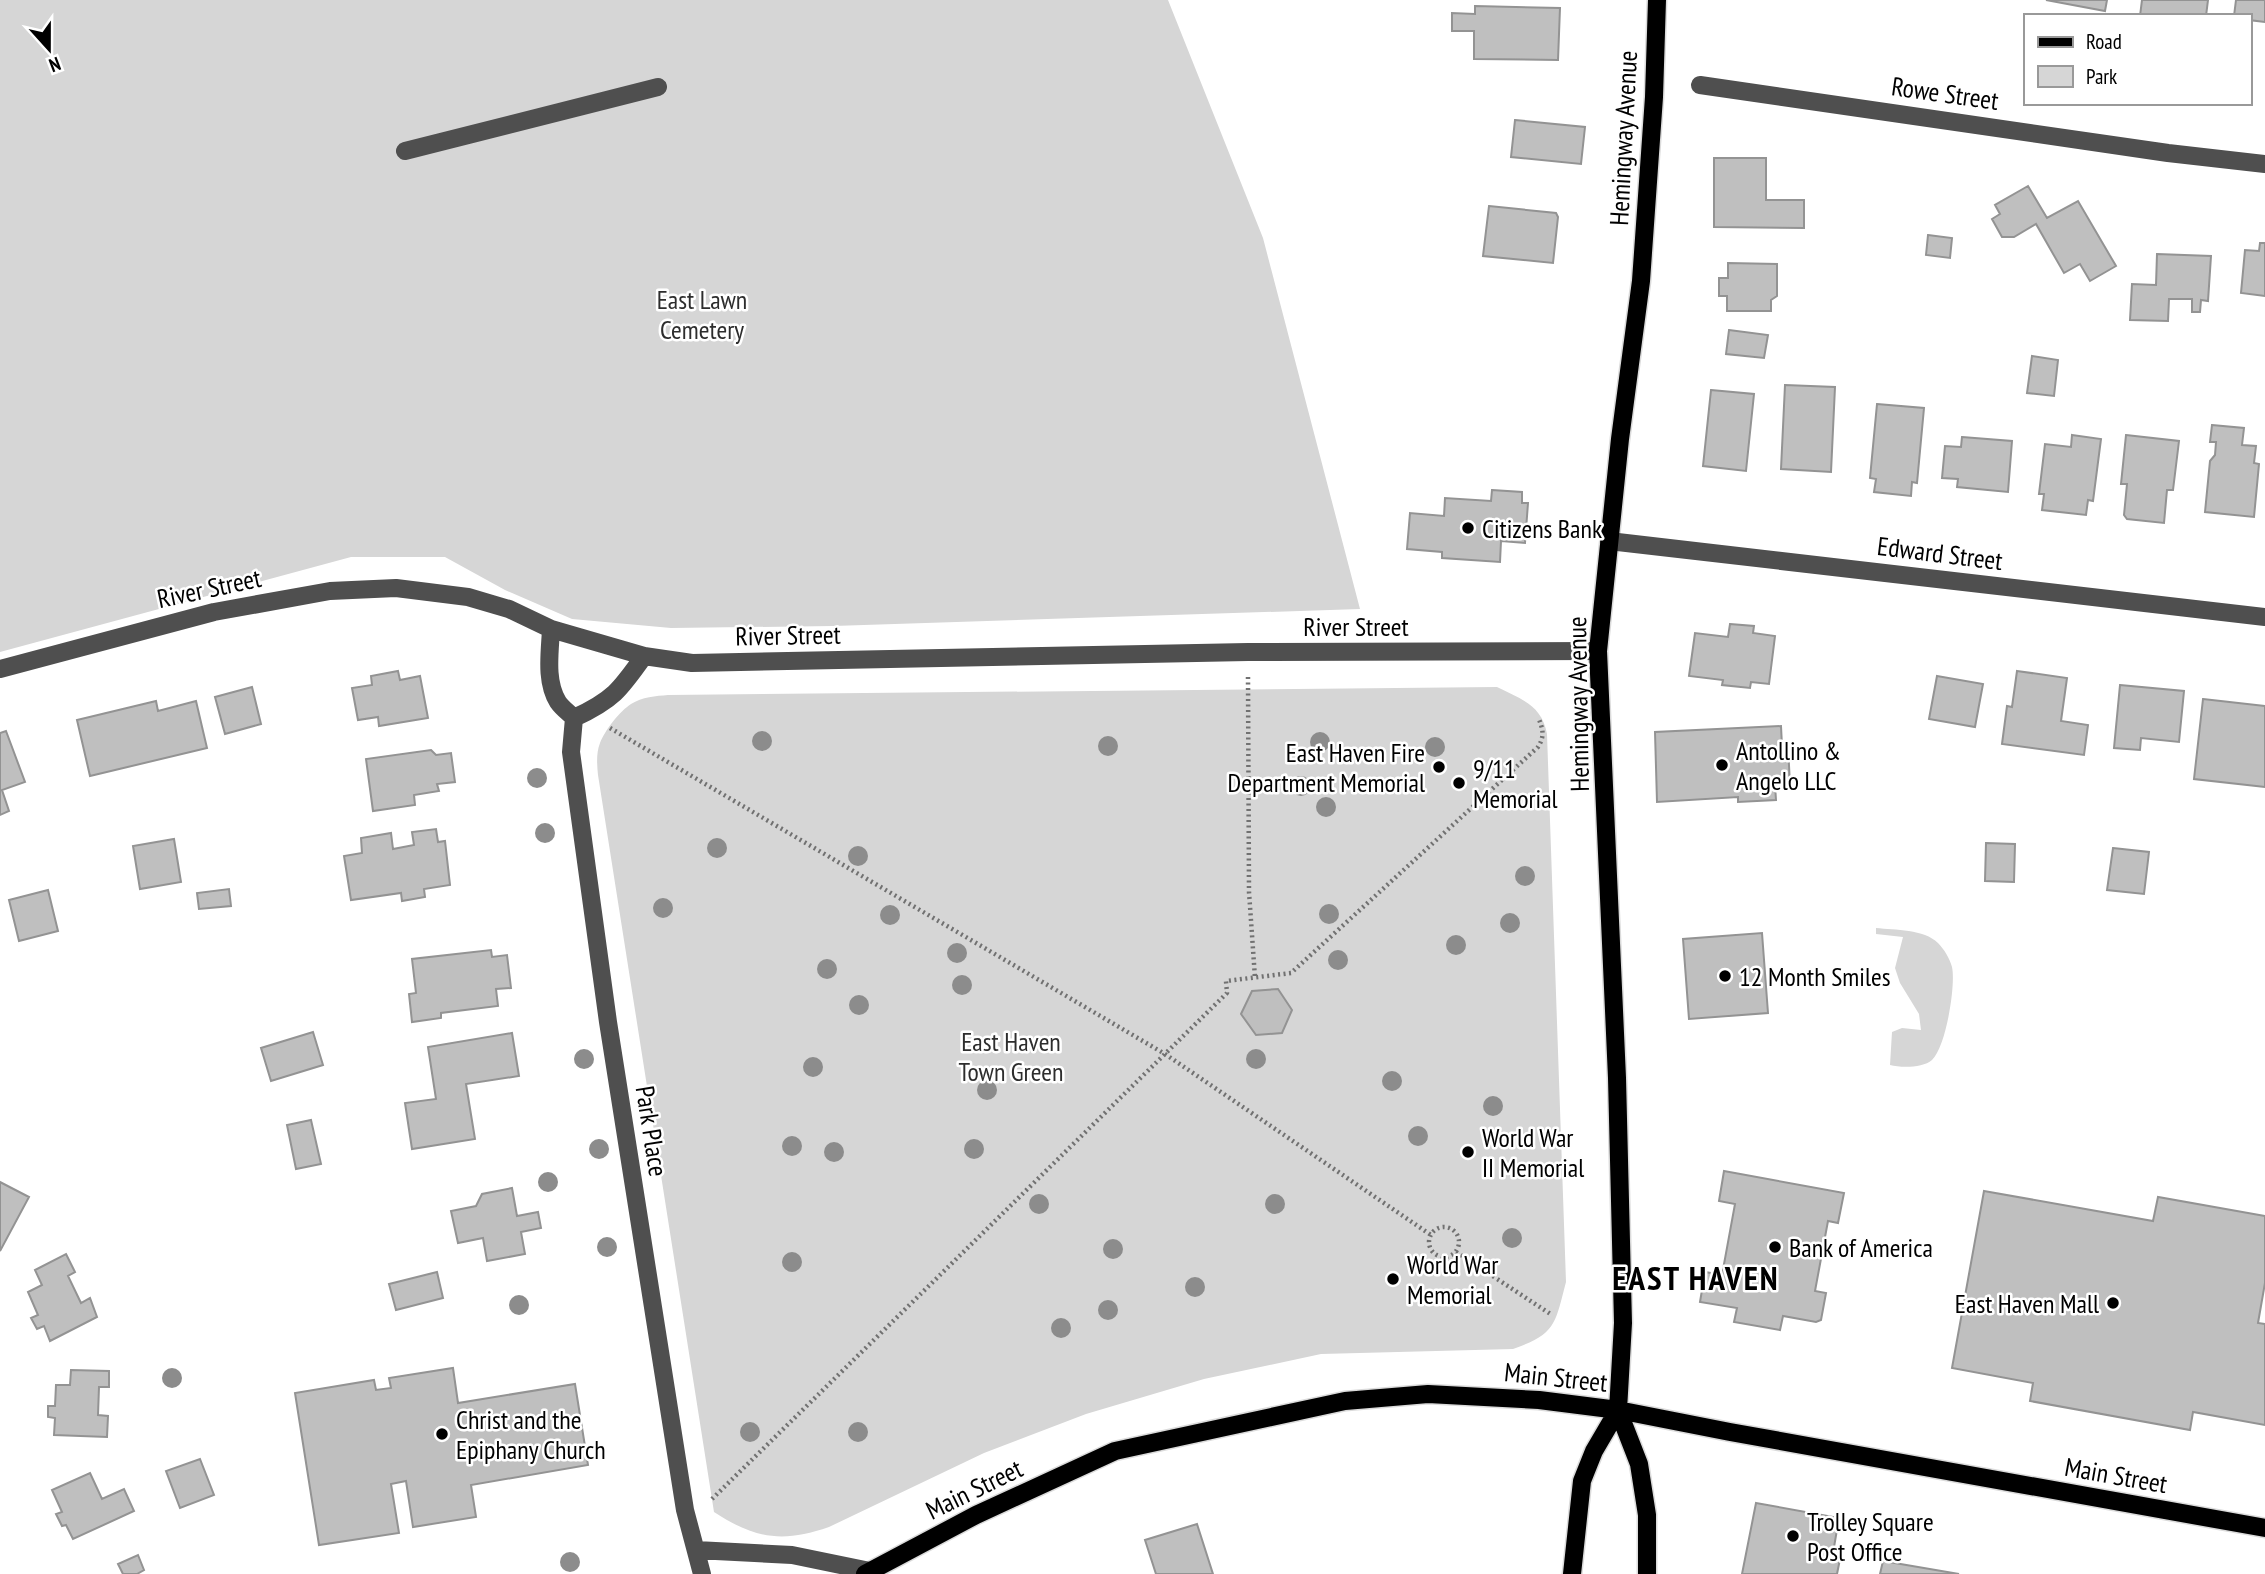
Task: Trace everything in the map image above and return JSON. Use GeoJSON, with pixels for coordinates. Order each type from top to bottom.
{"type":"FeatureCollection","features":[{"type":"Feature","properties":{"kind":"main road","name":"Hemingway Avenue"},"geometry":{"type":"LineString","coordinates":[[1647,1574],[1647,1514],[1639,1464],[1618,1410],[1623,1323],[1617,1078],[1598,651],[1641,281],[1654,97],[1657,0]]}},
{"type":"Feature","properties":{"kind":"main road","name":"Main Street"},"geometry":{"type":"LineString","coordinates":[[868,1572],[976,1515],[1115,1451],[1345,1401],[1428,1394],[1539,1400],[1618,1410],[2265,1528]]}},
{"type":"Feature","properties":{"kind":"main road","name":"Hemingway Avenue"},"geometry":{"type":"LineString","coordinates":[[1572,1574],[1582,1481],[1594,1451],[1618,1410]]}},
{"type":"Feature","properties":{"kind":"street","name":"Rowe Street"},"geometry":{"type":"LineString","coordinates":[[1700,85],[2168,153],[2265,164]]}},
{"type":"Feature","properties":{"kind":"street"},"geometry":{"type":"LineString","coordinates":[[405,151],[658,87]]}},
{"type":"Feature","properties":{"kind":"street","name":"Edward Street"},"geometry":{"type":"LineString","coordinates":[[1609,541],[2265,617]]}},
{"type":"Feature","properties":{"kind":"street","name":"River Street"},"geometry":{"type":"LineString","coordinates":[[0,669],[214,612],[330,591],[396,588],[468,597],[509,609],[551,629],[644,656],[692,663],[1248,652],[1598,651]]}},
{"type":"Feature","properties":{"kind":"street"},"geometry":{"type":"LineString","coordinates":[[551,629],[549,664],[553,690],[559,703],[574,718],[603,704],[623,686],[644,656]]}},
{"type":"Feature","properties":{"kind":"street","name":"Park Place"},"geometry":{"type":"LineString","coordinates":[[574,718],[571,752],[608,1022],[685,1510],[702,1574]]}},
{"type":"Feature","properties":{"kind":"street"},"geometry":{"type":"LineString","coordinates":[[696,1550],[792,1555],[868,1572]]}},
{"type":"Feature","properties":{"kind":"path"},"geometry":{"type":"LineString","coordinates":[[1248,652],[1249,892],[1255,978]]}},
{"type":"Feature","properties":{"kind":"path"},"geometry":{"type":"LineString","coordinates":[[685,1510],[715,1498],[1227,993],[1226,981],[1291,973],[1538,747],[1543,739],[1543,727],[1538,717]]}},
{"type":"Feature","properties":{"kind":"path"},"geometry":{"type":"LineString","coordinates":[[574,718],[612,729],[1164,1054],[1432,1235]]}},
{"type":"Feature","properties":{"kind":"path"},"geometry":{"type":"LineString","coordinates":[[1443,1228],[1453,1230],[1459,1242],[1456,1252],[1443,1257],[1434,1253],[1430,1245],[1432,1235],[1443,1228]]}},
{"type":"Feature","properties":{"kind":"path"},"geometry":{"type":"LineString","coordinates":[[1456,1252],[1552,1315]]}},
{"type":"Feature","properties":{"kind":"green space","name":"East Lawn Cemetery"},"geometry":{"type":"Polygon","coordinates":[[[0,0],[1168,0],[1263,238],[1360,609],[833,626],[671,628],[572,619],[505,590],[445,557],[351,557],[0,652],[0,0]]]}},
{"type":"Feature","properties":{"kind":"green space","name":"East Haven Town Green"},"geometry":{"type":"Polygon","coordinates":[[[1497,687],[1529,704],[1540,716],[1547,734],[1566,1282],[1552,1326],[1538,1338],[1513,1349],[1321,1354],[1204,1379],[1086,1414],[984,1453],[829,1527],[813,1532],[770,1536],[743,1528],[714,1512],[598,775],[597,755],[600,743],[618,716],[635,702],[668,695],[1497,687]]]}},
{"type":"Feature","properties":{"kind":"green space"},"geometry":{"type":"Polygon","coordinates":[[[1876,928],[1909,931],[1932,938],[1940,945],[1951,964],[1953,987],[1946,1030],[1937,1053],[1923,1065],[1890,1065],[1892,1032],[1902,1028],[1921,1030],[1919,1014],[1900,983],[1895,968],[1903,937],[1876,934],[1876,928]]]}},
{"type":"Feature","properties":{"kind":"building"},"geometry":{"type":"Polygon","coordinates":[[[2046,0],[2107,0],[2105,11],[2046,0]]]}},
{"type":"Feature","properties":{"kind":"building"},"geometry":{"type":"Polygon","coordinates":[[[2142,0],[2208,0],[2206,14],[2140,14],[2142,0]]]}},
{"type":"Feature","properties":{"kind":"building"},"geometry":{"type":"Polygon","coordinates":[[[2236,0],[2265,0],[2265,22],[2251,20],[2251,14],[2234,14],[2236,0]]]}},
{"type":"Feature","properties":{"kind":"building"},"geometry":{"type":"Polygon","coordinates":[[[1475,6],[1560,8],[1558,60],[1474,59],[1474,31],[1452,31],[1452,13],[1475,14],[1475,6]]]}},
{"type":"Feature","properties":{"kind":"building"},"geometry":{"type":"Polygon","coordinates":[[[1515,120],[1585,127],[1581,164],[1511,157],[1515,120]]]}},
{"type":"Feature","properties":{"kind":"building"},"geometry":{"type":"Polygon","coordinates":[[[1714,158],[1766,158],[1766,200],[1804,200],[1804,228],[1714,227],[1714,158]]]}},
{"type":"Feature","properties":{"kind":"building"},"geometry":{"type":"Polygon","coordinates":[[[2028,186],[2047,218],[2078,201],[2116,266],[2090,281],[2080,264],[2064,273],[2036,224],[2014,237],[2002,237],[1992,219],[2000,214],[1995,205],[2028,186]]]}},
{"type":"Feature","properties":{"kind":"building"},"geometry":{"type":"Polygon","coordinates":[[[1489,206],[1556,213],[1558,217],[1553,263],[1483,256],[1489,206]]]}},
{"type":"Feature","properties":{"kind":"building"},"geometry":{"type":"Polygon","coordinates":[[[1928,235],[1952,238],[1950,258],[1926,255],[1928,235]]]}},
{"type":"Feature","properties":{"kind":"building"},"geometry":{"type":"Polygon","coordinates":[[[2260,243],[2265,243],[2265,296],[2241,293],[2245,250],[2259,251],[2260,243]]]}},
{"type":"Feature","properties":{"kind":"building"},"geometry":{"type":"Polygon","coordinates":[[[2157,254],[2211,256],[2208,301],[2201,300],[2200,312],[2192,312],[2192,299],[2169,299],[2168,321],[2130,320],[2132,284],[2156,285],[2157,254]]]}},
{"type":"Feature","properties":{"kind":"building"},"geometry":{"type":"Polygon","coordinates":[[[1728,263],[1777,264],[1777,296],[1771,300],[1771,311],[1727,311],[1727,296],[1719,296],[1719,278],[1728,278],[1728,263]]]}},
{"type":"Feature","properties":{"kind":"building"},"geometry":{"type":"Polygon","coordinates":[[[1729,330],[1768,335],[1764,358],[1726,354],[1729,330]]]}},
{"type":"Feature","properties":{"kind":"building"},"geometry":{"type":"Polygon","coordinates":[[[2032,356],[2058,360],[2054,396],[2027,393],[2032,356]]]}},
{"type":"Feature","properties":{"kind":"building"},"geometry":{"type":"Polygon","coordinates":[[[1785,385],[1835,387],[1831,472],[1781,469],[1785,385]]]}},
{"type":"Feature","properties":{"kind":"building"},"geometry":{"type":"Polygon","coordinates":[[[1711,390],[1754,394],[1746,471],[1703,466],[1711,390]]]}},
{"type":"Feature","properties":{"kind":"building"},"geometry":{"type":"Polygon","coordinates":[[[1877,404],[1924,408],[1917,483],[1912,482],[1911,496],[1874,492],[1876,479],[1870,478],[1877,404]]]}},
{"type":"Feature","properties":{"kind":"building"},"geometry":{"type":"Polygon","coordinates":[[[2212,425],[2244,428],[2242,445],[2256,446],[2254,463],[2259,464],[2254,517],[2205,512],[2210,461],[2215,455],[2216,442],[2210,442],[2212,425]]]}},
{"type":"Feature","properties":{"kind":"building"},"geometry":{"type":"Polygon","coordinates":[[[2072,435],[2101,439],[2093,501],[2088,500],[2086,515],[2042,510],[2044,494],[2039,494],[2045,444],[2071,447],[2072,435]]]}},
{"type":"Feature","properties":{"kind":"building"},"geometry":{"type":"Polygon","coordinates":[[[2126,435],[2179,441],[2173,490],[2167,490],[2164,523],[2127,519],[2124,515],[2127,484],[2121,484],[2126,435]]]}},
{"type":"Feature","properties":{"kind":"building"},"geometry":{"type":"Polygon","coordinates":[[[1962,437],[2012,441],[2008,492],[1957,487],[1958,479],[1942,478],[1945,446],[1961,447],[1962,437]]]}},
{"type":"Feature","properties":{"kind":"building","name":"Citizens Bank"},"geometry":{"type":"Polygon","coordinates":[[[1492,490],[1522,492],[1522,503],[1528,503],[1525,543],[1501,541],[1500,562],[1442,558],[1442,552],[1407,549],[1410,513],[1444,516],[1445,498],[1491,501],[1492,490]]]}},
{"type":"Feature","properties":{"kind":"building"},"geometry":{"type":"Polygon","coordinates":[[[1730,624],[1754,626],[1753,633],[1775,636],[1769,684],[1751,682],[1750,688],[1722,685],[1723,680],[1689,676],[1695,633],[1728,637],[1730,624]]]}},
{"type":"Feature","properties":{"kind":"building"},"geometry":{"type":"Polygon","coordinates":[[[398,671],[400,680],[420,676],[428,718],[379,726],[378,717],[358,720],[352,688],[372,685],[371,676],[398,671]]]}},
{"type":"Feature","properties":{"kind":"building"},"geometry":{"type":"Polygon","coordinates":[[[2017,671],[2067,678],[2061,721],[2088,725],[2084,755],[2002,744],[2007,706],[2012,707],[2017,671]]]}},
{"type":"Feature","properties":{"kind":"building"},"geometry":{"type":"Polygon","coordinates":[[[1937,676],[1983,684],[1975,727],[1929,719],[1937,676]]]}},
{"type":"Feature","properties":{"kind":"building"},"geometry":{"type":"Polygon","coordinates":[[[2120,685],[2184,691],[2179,742],[2141,738],[2140,750],[2114,748],[2120,685]]]}},
{"type":"Feature","properties":{"kind":"building"},"geometry":{"type":"Polygon","coordinates":[[[252,687],[261,724],[225,734],[215,697],[252,687]]]}},
{"type":"Feature","properties":{"kind":"building"},"geometry":{"type":"Polygon","coordinates":[[[2203,699],[2265,706],[2265,787],[2194,779],[2203,699]]]}},
{"type":"Feature","properties":{"kind":"building"},"geometry":{"type":"Polygon","coordinates":[[[156,701],[158,711],[196,701],[207,748],[90,776],[77,720],[156,701]]]}},
{"type":"Feature","properties":{"kind":"building","name":"Antollino & Angelo LLC"},"geometry":{"type":"Polygon","coordinates":[[[1781,726],[1782,746],[1788,746],[1790,785],[1775,785],[1776,800],[1738,802],[1738,797],[1657,802],[1655,732],[1781,726]]]}},
{"type":"Feature","properties":{"kind":"building"},"geometry":{"type":"Polygon","coordinates":[[[6,731],[25,782],[2,790],[9,811],[0,815],[0,733],[6,731]]]}},
{"type":"Feature","properties":{"kind":"building"},"geometry":{"type":"Polygon","coordinates":[[[431,750],[436,755],[451,753],[455,782],[437,784],[439,791],[414,795],[415,805],[373,811],[366,759],[431,750]]]}},
{"type":"Feature","properties":{"kind":"building"},"geometry":{"type":"Polygon","coordinates":[[[436,829],[438,842],[445,841],[450,885],[424,889],[425,897],[402,901],[401,893],[351,900],[344,856],[362,853],[361,838],[391,833],[393,849],[414,845],[412,832],[436,829]]]}},
{"type":"Feature","properties":{"kind":"building"},"geometry":{"type":"Polygon","coordinates":[[[174,839],[181,882],[140,889],[133,846],[174,839]]]}},
{"type":"Feature","properties":{"kind":"building"},"geometry":{"type":"Polygon","coordinates":[[[1986,843],[2015,844],[2014,882],[1985,881],[1986,843]]]}},
{"type":"Feature","properties":{"kind":"building"},"geometry":{"type":"Polygon","coordinates":[[[2113,848],[2149,852],[2144,894],[2107,890],[2113,848]]]}},
{"type":"Feature","properties":{"kind":"building"},"geometry":{"type":"Polygon","coordinates":[[[229,889],[231,906],[199,909],[197,893],[229,889]]]}},
{"type":"Feature","properties":{"kind":"building"},"geometry":{"type":"Polygon","coordinates":[[[48,890],[58,931],[19,941],[9,900],[48,890]]]}},
{"type":"Feature","properties":{"kind":"building","name":"12 Month Smiles"},"geometry":{"type":"Polygon","coordinates":[[[1762,933],[1768,1013],[1689,1019],[1683,939],[1762,933]]]}},
{"type":"Feature","properties":{"kind":"building"},"geometry":{"type":"Polygon","coordinates":[[[491,950],[492,957],[507,955],[511,988],[496,989],[498,1006],[441,1013],[441,1018],[412,1022],[409,994],[416,993],[412,959],[491,950]]]}},
{"type":"Feature","properties":{"kind":"building"},"geometry":{"type":"Polygon","coordinates":[[[1278,989],[1292,1010],[1282,1033],[1256,1035],[1241,1014],[1252,991],[1278,989]]]}},
{"type":"Feature","properties":{"kind":"building"},"geometry":{"type":"Polygon","coordinates":[[[313,1032],[323,1065],[271,1081],[261,1048],[313,1032]]]}},
{"type":"Feature","properties":{"kind":"building"},"geometry":{"type":"Polygon","coordinates":[[[512,1033],[519,1076],[466,1084],[475,1139],[412,1149],[405,1103],[436,1099],[428,1047],[512,1033]]]}},
{"type":"Feature","properties":{"kind":"building"},"geometry":{"type":"Polygon","coordinates":[[[311,1120],[321,1164],[296,1169],[287,1125],[311,1120]]]}},
{"type":"Feature","properties":{"kind":"building","name":"Bank of America"},"geometry":{"type":"Polygon","coordinates":[[[1724,1171],[1844,1193],[1838,1223],[1828,1221],[1815,1291],[1826,1293],[1821,1320],[1816,1322],[1783,1316],[1780,1330],[1734,1322],[1737,1308],[1700,1302],[1705,1272],[1722,1275],[1735,1204],[1719,1201],[1724,1171]]]}},
{"type":"Feature","properties":{"kind":"building"},"geometry":{"type":"Polygon","coordinates":[[[0,1182],[29,1197],[0,1251],[0,1182]]]}},
{"type":"Feature","properties":{"kind":"building"},"geometry":{"type":"Polygon","coordinates":[[[512,1188],[517,1216],[538,1212],[541,1228],[521,1232],[525,1254],[487,1261],[483,1238],[458,1243],[451,1211],[476,1206],[482,1194],[512,1188]]]}},
{"type":"Feature","properties":{"kind":"building","name":"East Haven Mall"},"geometry":{"type":"Polygon","coordinates":[[[1984,1191],[2153,1221],[2158,1197],[2265,1216],[2265,1283],[2258,1323],[2265,1324],[2265,1425],[2193,1412],[2190,1430],[2030,1401],[2033,1383],[1952,1368],[1984,1191]]]}},
{"type":"Feature","properties":{"kind":"building"},"geometry":{"type":"Polygon","coordinates":[[[66,1254],[75,1272],[68,1276],[81,1303],[90,1298],[97,1317],[50,1341],[44,1326],[37,1329],[31,1318],[38,1315],[28,1292],[42,1285],[35,1270],[66,1254]]]}},
{"type":"Feature","properties":{"kind":"building"},"geometry":{"type":"Polygon","coordinates":[[[437,1272],[443,1298],[396,1310],[389,1284],[437,1272]]]}},
{"type":"Feature","properties":{"kind":"building","name":"Christ and the Epiphany Church"},"geometry":{"type":"Polygon","coordinates":[[[453,1368],[458,1403],[575,1384],[588,1465],[471,1485],[476,1517],[413,1527],[406,1481],[391,1484],[399,1533],[319,1545],[295,1393],[374,1380],[376,1390],[391,1388],[389,1378],[453,1368]]]}},
{"type":"Feature","properties":{"kind":"building"},"geometry":{"type":"Polygon","coordinates":[[[71,1370],[109,1371],[109,1387],[99,1387],[98,1415],[108,1416],[107,1437],[54,1435],[55,1418],[48,1417],[48,1406],[55,1406],[56,1385],[70,1385],[71,1370]]]}},
{"type":"Feature","properties":{"kind":"building"},"geometry":{"type":"Polygon","coordinates":[[[200,1459],[214,1495],[180,1508],[166,1471],[200,1459]]]}},
{"type":"Feature","properties":{"kind":"building"},"geometry":{"type":"Polygon","coordinates":[[[90,1473],[102,1499],[124,1489],[134,1511],[73,1539],[56,1514],[62,1512],[52,1490],[90,1473]]]}},
{"type":"Feature","properties":{"kind":"building","name":"Trolley Square Post Office"},"geometry":{"type":"Polygon","coordinates":[[[1756,1503],[1839,1518],[1833,1553],[1841,1554],[1837,1574],[1742,1574],[1756,1503]]]}},
{"type":"Feature","properties":{"kind":"building"},"geometry":{"type":"Polygon","coordinates":[[[1197,1524],[1213,1574],[1156,1574],[1145,1540],[1197,1524]]]}},
{"type":"Feature","properties":{"kind":"building"},"geometry":{"type":"Polygon","coordinates":[[[138,1555],[144,1570],[137,1574],[123,1574],[118,1564],[138,1555]]]}},
{"type":"Feature","properties":{"kind":"building"},"geometry":{"type":"Polygon","coordinates":[[[1883,1561],[1959,1574],[1880,1574],[1883,1561]]]}},
{"type":"Feature","properties":{"kind":"place","name":"Citizens Bank"},"geometry":{"type":"Point","coordinates":[1468,528]}},
{"type":"Feature","properties":{"kind":"place","name":"Antollino & Angelo LLC"},"geometry":{"type":"Point","coordinates":[1722,765]}},
{"type":"Feature","properties":{"kind":"place","name":"East Haven Fire Department Memorial"},"geometry":{"type":"Point","coordinates":[1439,767]}},
{"type":"Feature","properties":{"kind":"place","name":"9/11 Memorial"},"geometry":{"type":"Point","coordinates":[1459,783]}},
{"type":"Feature","properties":{"kind":"place","name":"12 Month Smiles"},"geometry":{"type":"Point","coordinates":[1725,976]}},
{"type":"Feature","properties":{"kind":"place","name":"World War II Memorial"},"geometry":{"type":"Point","coordinates":[1468,1152]}},
{"type":"Feature","properties":{"kind":"place","name":"Bank of America"},"geometry":{"type":"Point","coordinates":[1775,1247]}},
{"type":"Feature","properties":{"kind":"place","name":"World War Memorial"},"geometry":{"type":"Point","coordinates":[1393,1279]}},
{"type":"Feature","properties":{"kind":"place","name":"East Haven Mall"},"geometry":{"type":"Point","coordinates":[2113,1303]}},
{"type":"Feature","properties":{"kind":"place","name":"Christ and the Epiphany Church"},"geometry":{"type":"Point","coordinates":[442,1434]}},
{"type":"Feature","properties":{"kind":"place","name":"Trolley Square Post Office"},"geometry":{"type":"Point","coordinates":[1793,1536]}},
{"type":"Feature","properties":{"kind":"district","name":"EAST HAVEN"},"geometry":{"type":"Point","coordinates":[1696,1277]}}]}
